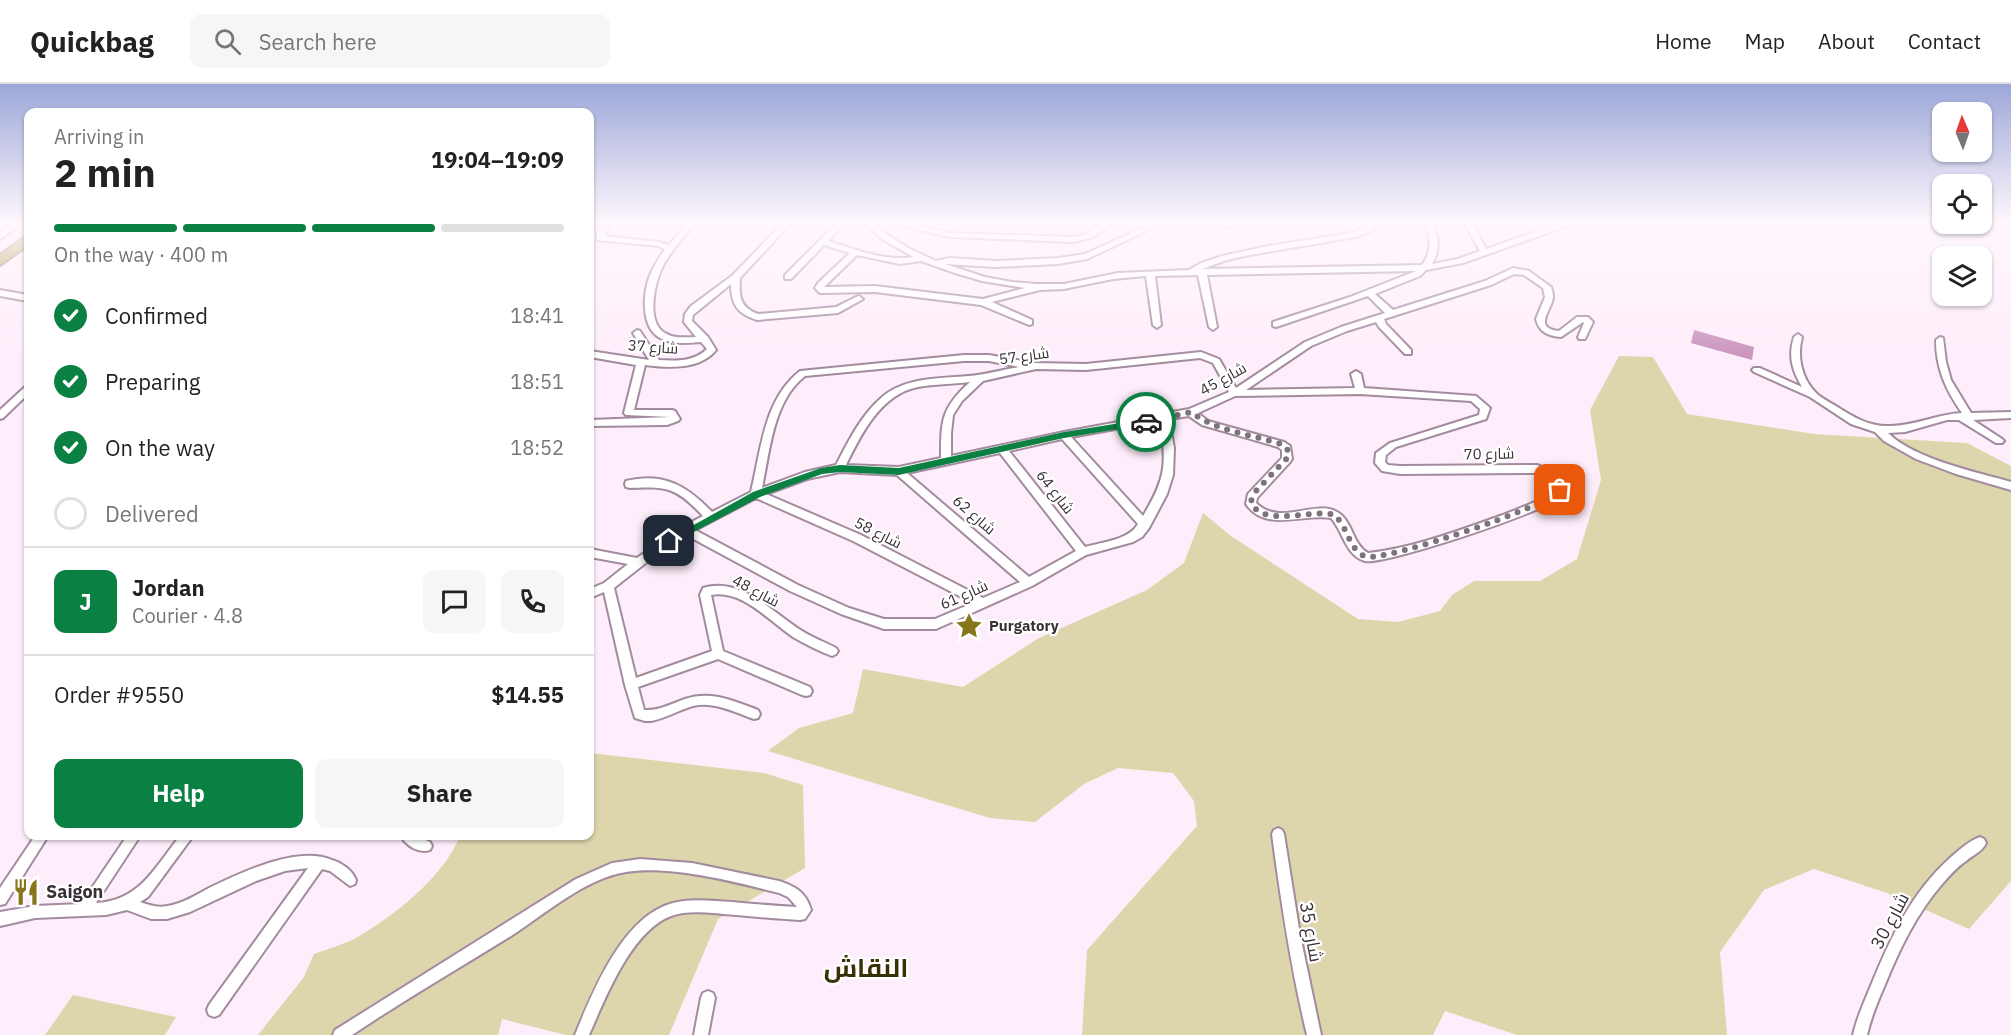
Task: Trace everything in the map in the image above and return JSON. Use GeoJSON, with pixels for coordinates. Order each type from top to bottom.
{"type":"FeatureCollection","features":[{"type":"Feature","properties":{"kind":"street"},"geometry":{"type":"LineString","coordinates":[[657,268],[648,301],[653,327],[657,333],[671,339],[705,339]]}},
{"type":"Feature","properties":{"kind":"street","name":"شارع 37"},"geometry":{"type":"LineString","coordinates":[[594,355],[656,363],[700,360],[711,350],[705,339],[688,322],[689,314],[693,308],[736,277],[744,268]]}},
{"type":"Feature","properties":{"kind":"street"},"geometry":{"type":"LineString","coordinates":[[788,277],[797,268]]}},
{"type":"Feature","properties":{"kind":"street"},"geometry":{"type":"LineString","coordinates":[[840,268],[821,282],[819,288],[823,291],[891,291],[948,300],[983,302],[1040,288],[1150,273],[1404,268]]}},
{"type":"Feature","properties":{"kind":"street"},"geometry":{"type":"LineString","coordinates":[[951,268],[971,275],[1040,288]]}},
{"type":"Feature","properties":{"kind":"street"},"geometry":{"type":"LineString","coordinates":[[1191,272],[1196,268]]}},
{"type":"Feature","properties":{"kind":"street"},"geometry":{"type":"LineString","coordinates":[[1276,324],[1412,277],[1424,268]]}},
{"type":"Feature","properties":{"kind":"street","name":"شارع 45"},"geometry":{"type":"LineString","coordinates":[[594,592],[608,586],[686,530],[756,494],[805,476],[840,468],[899,471],[1064,435],[1164,419],[1191,412],[1234,393],[1319,338],[1488,283],[1513,271],[1520,271],[1542,282],[1548,290],[1549,297],[1540,319],[1542,326],[1552,333],[1561,334],[1580,319],[1585,319],[1589,322],[1582,336]]}},
{"type":"Feature","properties":{"kind":"street"},"geometry":{"type":"LineString","coordinates":[[1202,272],[1213,327]]}},
{"type":"Feature","properties":{"kind":"street"},"geometry":{"type":"LineString","coordinates":[[1150,273],[1157,325]]}},
{"type":"Feature","properties":{"kind":"street"},"geometry":{"type":"LineString","coordinates":[[736,277],[735,298],[740,309],[757,317],[838,310],[859,299]]}},
{"type":"Feature","properties":{"kind":"street"},"geometry":{"type":"LineString","coordinates":[[0,293],[24,297]]}},
{"type":"Feature","properties":{"kind":"street"},"geometry":{"type":"LineString","coordinates":[[1369,293],[1392,314]]}},
{"type":"Feature","properties":{"kind":"street"},"geometry":{"type":"LineString","coordinates":[[983,302],[1029,322]]}},
{"type":"Feature","properties":{"kind":"street"},"geometry":{"type":"LineString","coordinates":[[1379,318],[1382,325],[1408,352]]}},
{"type":"Feature","properties":{"kind":"street"},"geometry":{"type":"LineString","coordinates":[[637,333],[656,363]]}},
{"type":"Feature","properties":{"kind":"street"},"geometry":{"type":"LineString","coordinates":[[1798,337],[1793,351],[1795,363],[1812,395]]}},
{"type":"Feature","properties":{"kind":"street"},"geometry":{"type":"LineString","coordinates":[[1940,340],[1943,376],[1964,416],[1999,441]]}},
{"type":"Feature","properties":{"kind":"street","name":"شارع 57"},"geometry":{"type":"LineString","coordinates":[[840,468],[856,435],[884,401],[897,391],[915,384],[980,378],[1036,366],[1097,366],[1201,355],[1216,362],[1234,393]]}},
{"type":"Feature","properties":{"kind":"street"},"geometry":{"type":"LineString","coordinates":[[756,494],[778,405],[790,382],[802,373],[964,358],[989,358],[1036,366]]}},
{"type":"Feature","properties":{"kind":"street"},"geometry":{"type":"LineString","coordinates":[[594,423],[673,420],[675,416],[672,413],[629,413],[641,361]]}},
{"type":"Feature","properties":{"kind":"street"},"geometry":{"type":"LineString","coordinates":[[1757,370],[1812,395],[1860,425],[1878,429],[1912,428],[1964,416],[2011,415]]}},
{"type":"Feature","properties":{"kind":"street"},"geometry":{"type":"LineString","coordinates":[[1356,374],[1360,392]]}},
{"type":"Feature","properties":{"kind":"street"},"geometry":{"type":"LineString","coordinates":[[946,462],[946,418],[951,406],[980,378]]}},
{"type":"Feature","properties":{"kind":"street","name":"شارع 70"},"geometry":{"type":"LineString","coordinates":[[1191,412],[1205,423],[1274,442],[1287,448],[1287,459],[1252,497],[1251,504],[1258,511],[1287,516],[1334,515],[1342,524],[1355,549],[1367,557],[1409,549],[1501,519],[1543,503],[1560,490],[1554,477],[1537,469],[1400,470],[1385,468],[1379,458],[1386,448],[1405,440],[1480,419],[1485,415],[1485,408],[1478,400],[1468,396],[1360,392],[1234,393]]}},
{"type":"Feature","properties":{"kind":"street"},"geometry":{"type":"LineString","coordinates":[[0,416],[24,393]]}},
{"type":"Feature","properties":{"kind":"street","name":"شارع 61"},"geometry":{"type":"LineString","coordinates":[[686,530],[794,588],[844,611],[884,624],[936,624],[1028,583],[1083,552],[1129,539],[1138,534],[1162,494],[1168,475],[1169,448],[1164,419]]}},
{"type":"Feature","properties":{"kind":"street"},"geometry":{"type":"LineString","coordinates":[[1878,429],[1891,442],[1914,454],[2011,486]]}},
{"type":"Feature","properties":{"kind":"street"},"geometry":{"type":"LineString","coordinates":[[1064,435],[1145,525]]}},
{"type":"Feature","properties":{"kind":"street","name":"شارع 64"},"geometry":{"type":"LineString","coordinates":[[1002,450],[1083,552]]}},
{"type":"Feature","properties":{"kind":"street","name":"شارع 62"},"geometry":{"type":"LineString","coordinates":[[899,471],[1028,583]]}},
{"type":"Feature","properties":{"kind":"street"},"geometry":{"type":"LineString","coordinates":[[630,484],[672,484],[681,489],[710,517]]}},
{"type":"Feature","properties":{"kind":"street","name":"شارع 58"},"geometry":{"type":"LineString","coordinates":[[756,494],[857,538],[983,603]]}},
{"type":"Feature","properties":{"kind":"street"},"geometry":{"type":"LineString","coordinates":[[594,554],[639,562]]}},
{"type":"Feature","properties":{"kind":"street"},"geometry":{"type":"LineString","coordinates":[[608,586],[639,714],[651,716],[692,701],[705,699],[754,714]]}},
{"type":"Feature","properties":{"kind":"street","name":"شارع 48"},"geometry":{"type":"LineString","coordinates":[[718,654],[705,595],[706,591],[717,588],[731,591],[797,634],[832,651]]}},
{"type":"Feature","properties":{"kind":"street"},"geometry":{"type":"LineString","coordinates":[[631,685],[718,654],[806,691]]}},
{"type":"Feature","properties":{"kind":"street","name":"شارع 35"},"geometry":{"type":"LineString","coordinates":[[1278,834],[1290,922],[1303,992],[1314,1035]]}},
{"type":"Feature","properties":{"kind":"street"},"geometry":{"type":"LineString","coordinates":[[0,899],[39,840]]}},
{"type":"Feature","properties":{"kind":"street"},"geometry":{"type":"LineString","coordinates":[[84,910],[131,840]]}},
{"type":"Feature","properties":{"kind":"street"},"geometry":{"type":"LineString","coordinates":[[0,919],[35,912],[106,909],[127,903],[143,893],[184,840]]}},
{"type":"Feature","properties":{"kind":"street"},"geometry":{"type":"LineString","coordinates":[[412,840],[426,846]]}},
{"type":"Feature","properties":{"kind":"street","name":"شارع 30"},"geometry":{"type":"LineString","coordinates":[[1860,1035],[1882,974],[1909,915],[1951,864],[1980,843]]}},
{"type":"Feature","properties":{"kind":"street"},"geometry":{"type":"LineString","coordinates":[[127,903],[152,913],[166,913],[182,909],[227,887],[278,867],[319,862],[336,867],[350,880]]}},
{"type":"Feature","properties":{"kind":"street"},"geometry":{"type":"LineString","coordinates":[[214,1010],[319,862]]}},
{"type":"Feature","properties":{"kind":"street"},"geometry":{"type":"LineString","coordinates":[[340,1035],[393,999],[576,887],[613,868],[642,865],[722,874],[766,884],[802,898],[804,910],[800,914],[699,906],[673,909],[655,917],[627,945],[605,983],[582,1035]]}},
{"type":"Feature","properties":{"kind":"street"},"geometry":{"type":"LineString","coordinates":[[701,1035],[708,998]]}},
{"type":"Feature","properties":{"kind":"shaded area"},"geometry":{"type":"Polygon","coordinates":[[[1694,330],[1754,347],[1752,360],[1691,343],[1694,330]]]}},
{"type":"Feature","properties":{"kind":"shaded area"},"geometry":{"type":"Polygon","coordinates":[[[1619,356],[1653,357],[1687,414],[1814,434],[1967,443],[2011,466],[2011,881],[1969,929],[1887,893],[1814,869],[1764,890],[1720,952],[1727,1035],[1517,1035],[1445,1011],[1433,1035],[1082,1035],[1087,950],[1197,826],[1194,801],[1173,773],[1118,768],[1084,784],[1035,822],[990,818],[768,751],[799,728],[853,713],[863,669],[963,687],[1039,638],[1147,590],[1184,563],[1203,513],[1231,536],[1358,619],[1398,622],[1440,611],[1452,595],[1474,581],[1540,581],[1577,559],[1601,480],[1590,410],[1619,356]]]}},
{"type":"Feature","properties":{"kind":"shaded area"},"geometry":{"type":"Polygon","coordinates":[[[594,753],[764,773],[803,785],[805,868],[718,919],[669,1035],[566,1035],[502,1019],[498,1035],[258,1035],[304,977],[314,954],[354,939],[385,920],[429,881],[452,852],[458,840],[594,840],[594,753]]]}},
{"type":"Feature","properties":{"kind":"shaded area"},"geometry":{"type":"Polygon","coordinates":[[[73,995],[176,1017],[165,1035],[45,1035],[73,995]]]}},
{"type":"Feature","properties":{"kind":"way so far"},"geometry":{"type":"LineString","coordinates":[[1146,422],[1191,412],[1205,423],[1281,444],[1287,448],[1289,456],[1256,491],[1251,501],[1253,507],[1264,514],[1334,515],[1340,520],[1358,553],[1367,557],[1393,554],[1501,519],[1543,503],[1560,490]]}},
{"type":"Feature","properties":{"kind":"place","name":"Purgatory"},"geometry":{"type":"Point","coordinates":[969,626]}},
{"type":"Feature","properties":{"kind":"place","name":"Saigon"},"geometry":{"type":"Point","coordinates":[26,892]}},
{"type":"Feature","properties":{"kind":"district","name":"النقاش"},"geometry":{"type":"Point","coordinates":[866,968]}},
{"type":"Feature","properties":{"kind":"route"},"geometry":{"type":"LineString","coordinates":[[669,541],[756,494],[821,471],[840,468],[899,471],[1064,435],[1146,422]]}}]}
